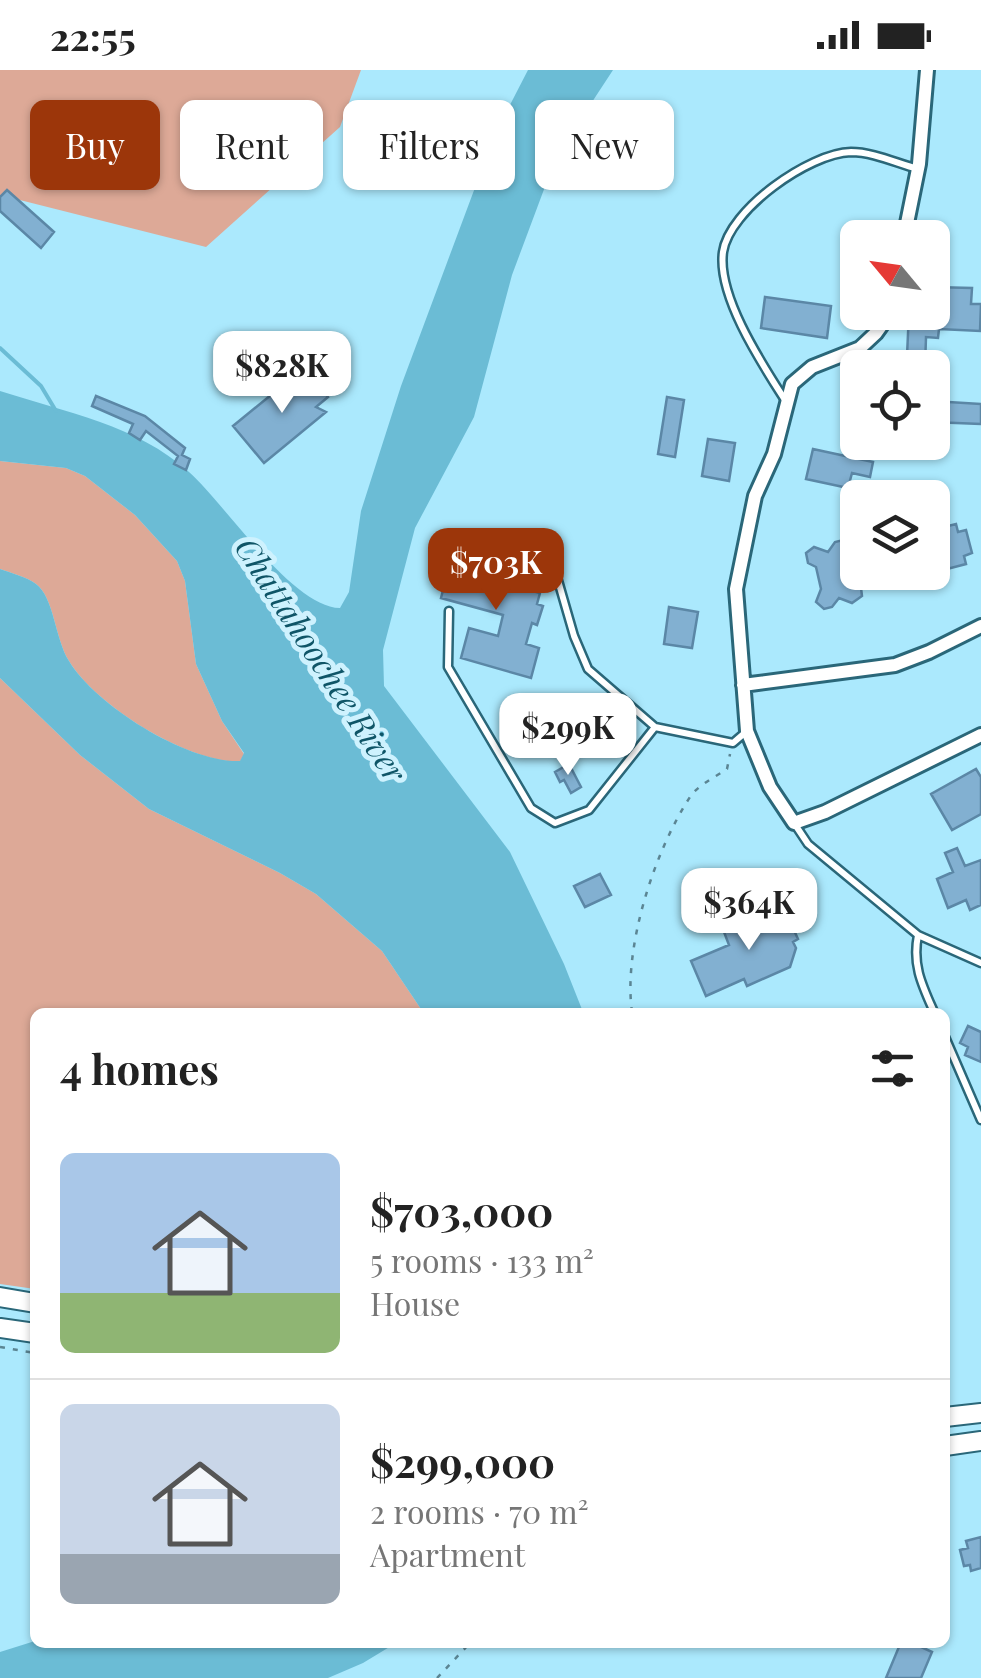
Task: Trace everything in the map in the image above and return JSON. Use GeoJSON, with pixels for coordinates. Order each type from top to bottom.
{"type":"FeatureCollection","features":[{"type":"Feature","properties":{"kind":"main road"},"geometry":{"type":"LineString","coordinates":[[0,1297],[30,1302]]}},
{"type":"Feature","properties":{"kind":"main road"},"geometry":{"type":"LineString","coordinates":[[0,1328],[30,1332]]}},
{"type":"Feature","properties":{"kind":"main road"},"geometry":{"type":"LineString","coordinates":[[950,1416],[981,1413]]}},
{"type":"Feature","properties":{"kind":"main road"},"geometry":{"type":"LineString","coordinates":[[950,1445],[981,1441]]}},
{"type":"Feature","properties":{"kind":"street"},"geometry":{"type":"LineString","coordinates":[[908,220],[926,110],[927,70]]}},
{"type":"Feature","properties":{"kind":"street"},"geometry":{"type":"LineString","coordinates":[[878,330],[860,348],[802,375],[792,384],[786,401],[774,454],[755,496],[736,589],[747,731],[770,787],[794,823],[825,812],[981,735]]}},
{"type":"Feature","properties":{"kind":"street"},"geometry":{"type":"LineString","coordinates":[[743,684],[895,665],[981,626]]}},
{"type":"Feature","properties":{"kind":"lane"},"geometry":{"type":"LineString","coordinates":[[786,401],[756,354],[734,308],[723,252],[730,231],[742,213],[761,197],[826,157],[849,152],[918,169]]}},
{"type":"Feature","properties":{"kind":"lane"},"geometry":{"type":"LineString","coordinates":[[521,552],[557,578],[588,669],[655,727],[733,743],[747,731]]}},
{"type":"Feature","properties":{"kind":"lane"},"geometry":{"type":"LineString","coordinates":[[449,611],[448,666],[531,808],[555,822],[589,810],[655,727]]}},
{"type":"Feature","properties":{"kind":"lane"},"geometry":{"type":"LineString","coordinates":[[794,823],[808,844],[918,935],[981,964]]}},
{"type":"Feature","properties":{"kind":"lane"},"geometry":{"type":"LineString","coordinates":[[918,935],[916,970],[932,1008]]}},
{"type":"Feature","properties":{"kind":"lane"},"geometry":{"type":"LineString","coordinates":[[950,1049],[981,1120]]}},
{"type":"Feature","properties":{"kind":"path"},"geometry":{"type":"LineString","coordinates":[[631,1008],[628,986],[633,943],[657,865],[691,794],[726,770],[733,743]]}},
{"type":"Feature","properties":{"kind":"path"},"geometry":{"type":"LineString","coordinates":[[0,1348],[30,1352]]}},
{"type":"Feature","properties":{"kind":"path"},"geometry":{"type":"LineString","coordinates":[[437,1678],[465,1648]]}},
{"type":"Feature","properties":{"kind":"shaded area"},"geometry":{"type":"Polygon","coordinates":[[[0,70],[361,70],[350,100],[343,100],[340,127],[323,142],[323,100],[180,100],[180,190],[270,190],[206,247],[0,195],[0,70]]]}},
{"type":"Feature","properties":{"kind":"shaded area"},"geometry":{"type":"Polygon","coordinates":[[[0,461],[66,468],[85,476],[135,515],[177,561],[185,581],[196,664],[222,721],[244,754],[240,762],[219,760],[170,742],[121,713],[82,678],[64,652],[42,590],[28,579],[0,569],[0,461]]]}},
{"type":"Feature","properties":{"kind":"shaded area"},"geometry":{"type":"Polygon","coordinates":[[[0,678],[80,755],[149,809],[316,894],[382,951],[420,1008],[30,1008],[30,1288],[0,1284],[0,678]]]}},
{"type":"Feature","properties":{"kind":"water","name":"Chattahoochee River"},"geometry":{"type":"Polygon","coordinates":[[[528,70],[613,70],[593,100],[535,100],[535,190],[544,190],[512,275],[474,417],[415,528],[383,650],[384,686],[510,852],[581,1008],[420,1008],[382,951],[316,894],[149,809],[80,755],[0,678],[0,569],[28,579],[42,590],[69,661],[121,713],[195,753],[240,761],[244,753],[222,721],[196,664],[185,581],[177,561],[135,515],[85,476],[66,468],[0,461],[0,391],[123,431],[169,456],[204,487],[260,552],[301,591],[321,603],[340,608],[349,592],[361,511],[401,386],[474,190],[515,190],[513,100],[528,70]]]}},
{"type":"Feature","properties":{"kind":"water"},"geometry":{"type":"Polygon","coordinates":[[[30,1643],[30,1648],[388,1648],[328,1678],[0,1678],[0,1652],[30,1643]]]}},
{"type":"Feature","properties":{"kind":"building"},"geometry":{"type":"Polygon","coordinates":[[[7,190],[54,232],[41,248],[0,211],[0,197],[7,190]]]}},
{"type":"Feature","properties":{"kind":"building"},"geometry":{"type":"Polygon","coordinates":[[[950,287],[972,288],[971,304],[981,304],[980,331],[950,330],[950,287]]]}},
{"type":"Feature","properties":{"kind":"building"},"geometry":{"type":"Polygon","coordinates":[[[765,297],[831,306],[827,338],[761,328],[765,297]]]}},
{"type":"Feature","properties":{"kind":"building"},"geometry":{"type":"Polygon","coordinates":[[[908,330],[939,330],[938,338],[926,337],[926,350],[907,350],[908,330]]]}},
{"type":"Feature","properties":{"kind":"building"},"geometry":{"type":"Polygon","coordinates":[[[304,368],[328,397],[316,407],[326,412],[264,463],[233,426],[304,368]]]}},
{"type":"Feature","properties":{"kind":"building"},"geometry":{"type":"Polygon","coordinates":[[[96,396],[145,416],[185,448],[182,455],[190,459],[186,470],[174,464],[178,456],[146,431],[140,440],[129,433],[133,424],[92,406],[96,396]]]}},
{"type":"Feature","properties":{"kind":"building"},"geometry":{"type":"Polygon","coordinates":[[[667,397],[684,400],[675,457],[658,454],[667,397]]]}},
{"type":"Feature","properties":{"kind":"building"},"geometry":{"type":"Polygon","coordinates":[[[950,402],[981,404],[981,424],[950,423],[950,402]]]}},
{"type":"Feature","properties":{"kind":"building"},"geometry":{"type":"Polygon","coordinates":[[[708,439],[735,443],[729,481],[702,476],[708,439]]]}},
{"type":"Feature","properties":{"kind":"building"},"geometry":{"type":"Polygon","coordinates":[[[813,449],[840,455],[840,460],[873,462],[870,477],[852,473],[850,480],[840,480],[840,486],[806,479],[813,449]]]}},
{"type":"Feature","properties":{"kind":"building"},"geometry":{"type":"Polygon","coordinates":[[[956,524],[958,532],[966,530],[972,553],[964,556],[966,564],[950,568],[950,526],[956,524]]]}},
{"type":"Feature","properties":{"kind":"building"},"geometry":{"type":"Polygon","coordinates":[[[840,541],[840,590],[861,590],[862,596],[852,603],[839,598],[832,607],[824,609],[816,602],[821,589],[816,567],[808,563],[806,553],[814,547],[828,552],[840,541]]]}},
{"type":"Feature","properties":{"kind":"building"},"geometry":{"type":"Polygon","coordinates":[[[464,548],[512,562],[506,584],[540,593],[537,604],[543,606],[537,625],[532,623],[526,644],[539,648],[531,678],[461,658],[469,628],[498,636],[503,615],[441,598],[447,574],[456,577],[464,548]]]}},
{"type":"Feature","properties":{"kind":"building"},"geometry":{"type":"Polygon","coordinates":[[[669,607],[698,612],[692,648],[664,644],[669,607]]]}},
{"type":"Feature","properties":{"kind":"building"},"geometry":{"type":"Polygon","coordinates":[[[569,764],[581,787],[571,793],[555,772],[569,764]]]}},
{"type":"Feature","properties":{"kind":"building"},"geometry":{"type":"Polygon","coordinates":[[[976,769],[981,777],[981,814],[952,830],[931,794],[976,769]]]}},
{"type":"Feature","properties":{"kind":"building"},"geometry":{"type":"Polygon","coordinates":[[[957,848],[965,866],[981,860],[981,905],[970,910],[966,900],[948,908],[937,879],[953,872],[945,853],[957,848]]]}},
{"type":"Feature","properties":{"kind":"building"},"geometry":{"type":"Polygon","coordinates":[[[600,874],[611,895],[585,907],[574,886],[600,874]]]}},
{"type":"Feature","properties":{"kind":"building"},"geometry":{"type":"Polygon","coordinates":[[[775,911],[796,918],[792,926],[798,939],[793,942],[796,948],[790,967],[747,986],[744,979],[706,996],[691,961],[729,945],[724,932],[775,911]]]}},
{"type":"Feature","properties":{"kind":"building"},"geometry":{"type":"Polygon","coordinates":[[[968,1026],[981,1032],[981,1062],[965,1055],[968,1047],[960,1043],[968,1026]]]}},
{"type":"Feature","properties":{"kind":"building"},"geometry":{"type":"Polygon","coordinates":[[[981,1537],[981,1568],[971,1571],[970,1565],[964,1566],[960,1550],[968,1548],[966,1541],[981,1537]]]}},
{"type":"Feature","properties":{"kind":"building"},"geometry":{"type":"Polygon","coordinates":[[[898,1648],[932,1652],[921,1678],[886,1678],[898,1648]]]}},
{"type":"Feature","properties":{"kind":"waterway"},"geometry":{"type":"LineString","coordinates":[[0,348],[41,386],[56,411]]}}]}
